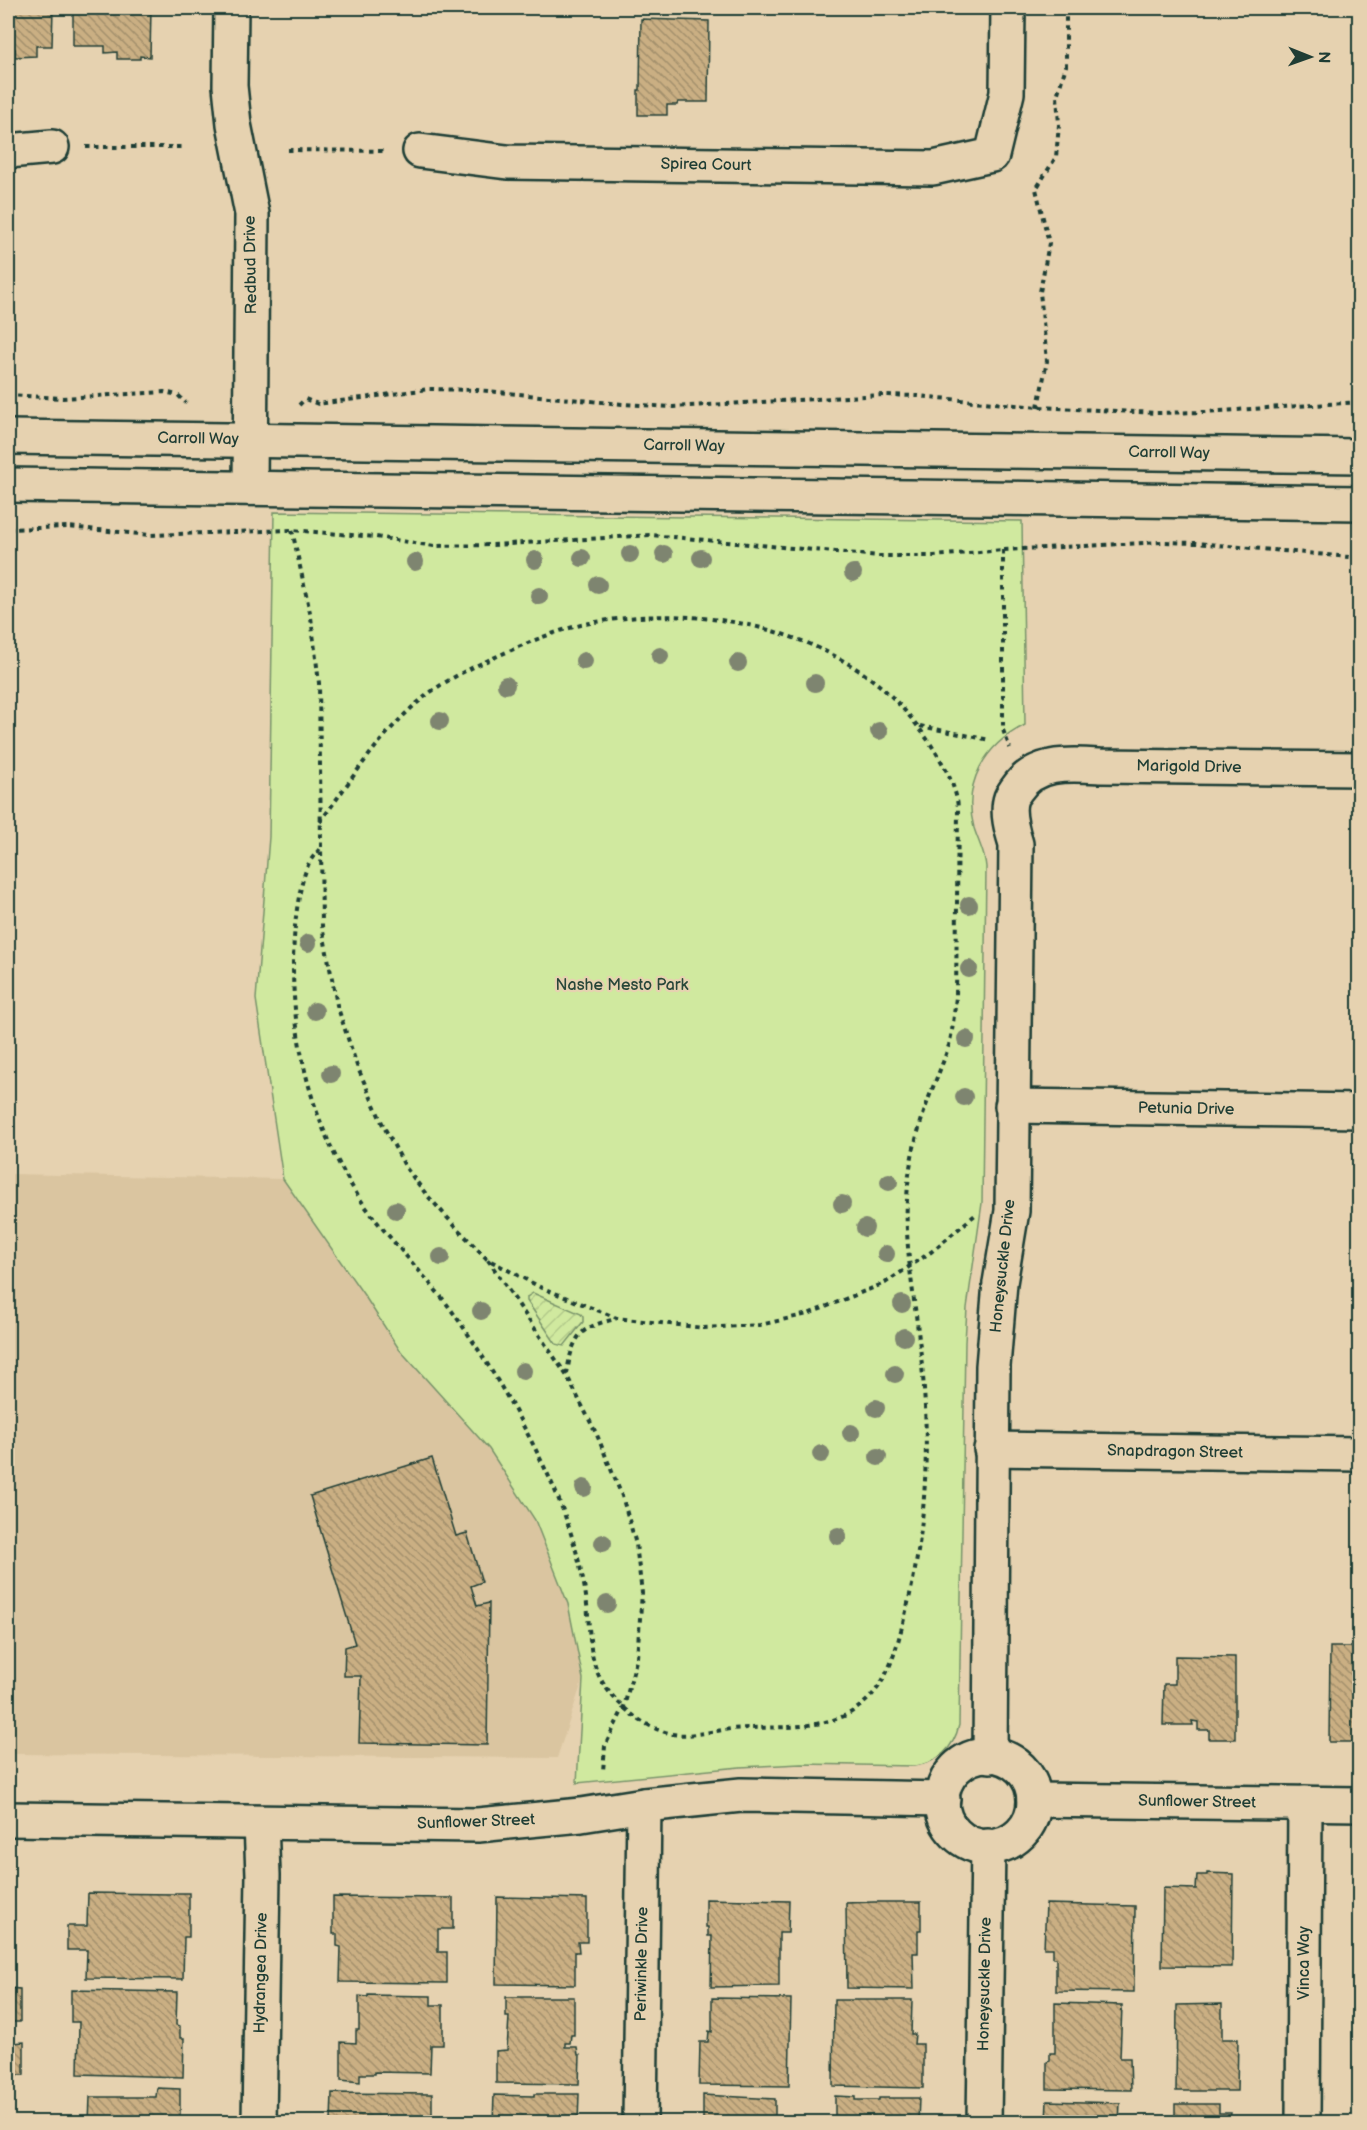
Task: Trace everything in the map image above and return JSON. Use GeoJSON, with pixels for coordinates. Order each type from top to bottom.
{"type":"FeatureCollection","features":[{"type":"Feature","properties":{"kind":"street","name":"Redbud Drive"},"geometry":{"type":"LineString","coordinates":[[231,8],[230,86],[234,124],[252,214],[250,488]]}},
{"type":"Feature","properties":{"kind":"street","name":"Spirea Court"},"geometry":{"type":"LineString","coordinates":[[420,151],[507,162],[933,168],[992,155],[1007,93],[1008,8]]}},
{"type":"Feature","properties":{"kind":"street"},"geometry":{"type":"LineString","coordinates":[[8,151],[52,147]]}},
{"type":"Feature","properties":{"kind":"street","name":"Carroll Way"},"geometry":{"type":"LineString","coordinates":[[8,437],[1359,456]]}},
{"type":"Feature","properties":{"kind":"street"},"geometry":{"type":"LineString","coordinates":[[8,485],[1359,503]]}},
{"type":"Feature","properties":{"kind":"street","name":"Marigold Drive"},"geometry":{"type":"LineString","coordinates":[[1023,780],[1043,768],[1067,764],[1359,769]]}},
{"type":"Feature","properties":{"kind":"street","name":"Honeysuckle Drive"},"geometry":{"type":"LineString","coordinates":[[990,1756],[993,1366],[1000,1283],[1012,1211],[1016,844],[1011,825],[1011,799],[1023,780]]}},
{"type":"Feature","properties":{"kind":"street","name":"Petunia Drive"},"geometry":{"type":"LineString","coordinates":[[1012,1106],[1359,1111]]}},
{"type":"Feature","properties":{"kind":"street","name":"Snapdragon Street"},"geometry":{"type":"LineString","coordinates":[[991,1449],[1359,1454]]}},
{"type":"Feature","properties":{"kind":"street"},"geometry":{"type":"LineString","coordinates":[[984,1755],[990,1756],[1011,1761],[1023,1771],[1031,1784],[1034,1800],[1032,1815],[1024,1829],[1012,1840],[998,1846],[982,1847],[967,1842],[954,1832],[946,1820],[942,1806],[943,1792],[948,1778],[957,1767],[969,1759],[984,1755]]}},
{"type":"Feature","properties":{"kind":"street","name":"Sunflower Street"},"geometry":{"type":"LineString","coordinates":[[8,1819],[478,1825],[570,1817],[644,1805],[741,1795],[943,1799]]}},
{"type":"Feature","properties":{"kind":"street","name":"Sunflower Street"},"geometry":{"type":"LineString","coordinates":[[1034,1800],[1359,1804]]}},
{"type":"Feature","properties":{"kind":"street","name":"Vinca Way"},"geometry":{"type":"LineString","coordinates":[[1303,2122],[1305,1803]]}},
{"type":"Feature","properties":{"kind":"street","name":"Periwinkle Drive"},"geometry":{"type":"LineString","coordinates":[[640,2122],[644,1805]]}},
{"type":"Feature","properties":{"kind":"street","name":"Hydrangea Drive"},"geometry":{"type":"LineString","coordinates":[[259,2122],[263,1877],[261,1824]]}},
{"type":"Feature","properties":{"kind":"street","name":"Honeysuckle Drive"},"geometry":{"type":"LineString","coordinates":[[984,2122],[988,1846]]}},
{"type":"Feature","properties":{"kind":"path"},"geometry":{"type":"LineString","coordinates":[[1038,406],[1047,361],[1040,292],[1049,243],[1036,189],[1056,157],[1059,125],[1057,96],[1066,66],[1066,8]]}},
{"type":"Feature","properties":{"kind":"path"},"geometry":{"type":"LineString","coordinates":[[52,147],[184,147]]}},
{"type":"Feature","properties":{"kind":"path"},"geometry":{"type":"LineString","coordinates":[[288,150],[420,151]]}},
{"type":"Feature","properties":{"kind":"path"},"geometry":{"type":"LineString","coordinates":[[297,406],[305,399],[318,404],[429,389],[477,390],[673,407],[884,395],[1156,413],[1359,402]]}},
{"type":"Feature","properties":{"kind":"path"},"geometry":{"type":"LineString","coordinates":[[8,395],[62,398],[164,392],[178,395],[186,403]]}},
{"type":"Feature","properties":{"kind":"path"},"geometry":{"type":"LineString","coordinates":[[8,529],[68,527],[150,535],[292,530],[376,537],[434,546],[651,536],[879,556],[934,556],[1163,542],[1359,558]]}},
{"type":"Feature","properties":{"kind":"path"},"geometry":{"type":"LineString","coordinates":[[292,530],[311,617],[319,683],[322,926],[338,1005],[357,1066],[383,1125],[406,1168],[426,1194],[488,1259],[567,1376],[597,1435],[622,1496],[637,1552],[642,1593],[637,1657],[624,1707],[606,1746],[603,1771]]}},
{"type":"Feature","properties":{"kind":"path"},"geometry":{"type":"LineString","coordinates":[[1003,550],[1003,730],[1023,780]]}},
{"type":"Feature","properties":{"kind":"path"},"geometry":{"type":"LineString","coordinates":[[320,822],[353,776],[398,721],[433,691],[460,674],[531,641],[588,624],[629,617],[702,617],[750,625],[789,636],[825,651],[858,669],[888,692],[919,725],[955,789],[958,799],[956,997],[950,1040],[942,1068],[929,1096],[911,1161],[907,1202],[909,1267],[923,1382],[924,1512],[912,1589],[888,1674],[873,1692],[850,1713],[829,1721],[805,1725],[672,1734],[633,1716],[600,1682],[594,1668],[586,1593],[580,1564],[559,1499],[527,1433],[450,1309],[384,1231],[344,1174],[319,1118],[300,1056],[293,976],[294,932],[300,898],[309,864],[321,847]]}},
{"type":"Feature","properties":{"kind":"path"},"geometry":{"type":"LineString","coordinates":[[919,725],[990,740]]}},
{"type":"Feature","properties":{"kind":"path"},"geometry":{"type":"LineString","coordinates":[[488,1259],[540,1287],[617,1318],[704,1328],[760,1325],[808,1314],[885,1283],[931,1252],[975,1214]]}},
{"type":"Feature","properties":{"kind":"path"},"geometry":{"type":"LineString","coordinates":[[567,1376],[576,1341],[587,1328],[617,1318]]}},
{"type":"Feature","properties":{"kind":"shaded area"},"geometry":{"type":"Polygon","coordinates":[[[8,1174],[283,1179],[399,1349],[489,1449],[535,1520],[568,1604],[583,1679],[557,1758],[8,1754],[8,1174]]]}},
{"type":"Feature","properties":{"kind":"green space","name":"Nashe Mesto Park"},"geometry":{"type":"Polygon","coordinates":[[[274,512],[1022,521],[1025,725],[998,743],[988,755],[974,781],[971,796],[974,828],[986,867],[982,1203],[967,1308],[965,1342],[959,1725],[949,1747],[930,1762],[914,1766],[801,1764],[740,1767],[577,1783],[583,1679],[568,1604],[535,1520],[489,1449],[399,1349],[283,1179],[256,999],[269,837],[274,512]]]}},
{"type":"Feature","properties":{"kind":"green space"},"geometry":{"type":"Polygon","coordinates":[[[533,1293],[581,1314],[583,1317],[583,1322],[564,1346],[556,1344],[527,1301],[527,1297],[533,1293]]]}},
{"type":"Feature","properties":{"kind":"building"},"geometry":{"type":"Polygon","coordinates":[[[8,8],[53,8],[52,46],[36,46],[36,56],[15,57],[15,49],[8,48],[8,8]]]}},
{"type":"Feature","properties":{"kind":"building"},"geometry":{"type":"Polygon","coordinates":[[[73,8],[151,8],[150,57],[117,59],[117,52],[105,53],[105,46],[73,46],[73,8]]]}},
{"type":"Feature","properties":{"kind":"building"},"geometry":{"type":"Polygon","coordinates":[[[641,19],[709,21],[708,102],[678,102],[677,105],[667,105],[667,115],[638,115],[641,19]]]}},
{"type":"Feature","properties":{"kind":"building"},"geometry":{"type":"Polygon","coordinates":[[[432,1458],[456,1536],[467,1533],[482,1582],[471,1586],[477,1606],[489,1603],[487,1745],[359,1743],[361,1676],[344,1676],[345,1647],[355,1644],[310,1496],[432,1458]]]}},
{"type":"Feature","properties":{"kind":"building"},"geometry":{"type":"Polygon","coordinates":[[[1330,1647],[1360,1647],[1360,1739],[1356,1739],[1356,1742],[1329,1742],[1330,1647]]]}},
{"type":"Feature","properties":{"kind":"building"},"geometry":{"type":"Polygon","coordinates":[[[1175,1656],[1235,1657],[1235,1739],[1209,1739],[1209,1730],[1198,1730],[1198,1722],[1192,1721],[1193,1725],[1163,1725],[1164,1684],[1175,1684],[1175,1656]]]}},
{"type":"Feature","properties":{"kind":"building"},"geometry":{"type":"Polygon","coordinates":[[[1207,1873],[1233,1874],[1232,1967],[1162,1966],[1163,1888],[1196,1889],[1197,1875],[1207,1875],[1207,1873]]]}},
{"type":"Feature","properties":{"kind":"building"},"geometry":{"type":"Polygon","coordinates":[[[88,1893],[189,1893],[189,1937],[184,1937],[183,1979],[86,1978],[87,1950],[67,1950],[67,1926],[87,1926],[88,1893]]]}},
{"type":"Feature","properties":{"kind":"building"},"geometry":{"type":"Polygon","coordinates":[[[333,1897],[453,1898],[453,1929],[438,1929],[438,1952],[447,1952],[447,1983],[340,1982],[341,1947],[337,1946],[337,1934],[333,1934],[333,1897]]]}},
{"type":"Feature","properties":{"kind":"building"},"geometry":{"type":"Polygon","coordinates":[[[497,1897],[587,1899],[587,1942],[578,1942],[579,1952],[575,1952],[575,1985],[496,1984],[497,1897]]]}},
{"type":"Feature","properties":{"kind":"building"},"geometry":{"type":"Polygon","coordinates":[[[706,1899],[789,1901],[788,1933],[779,1933],[779,1986],[711,1987],[712,1936],[708,1936],[708,1927],[706,1927],[706,1899]]]}},
{"type":"Feature","properties":{"kind":"building"},"geometry":{"type":"Polygon","coordinates":[[[921,1902],[918,1953],[913,1953],[914,1989],[847,1988],[846,1903],[921,1902]]]}},
{"type":"Feature","properties":{"kind":"building"},"geometry":{"type":"Polygon","coordinates":[[[1046,1904],[1135,1906],[1134,1992],[1056,1991],[1056,1958],[1053,1958],[1053,1948],[1044,1948],[1046,1904]]]}},
{"type":"Feature","properties":{"kind":"building"},"geometry":{"type":"Polygon","coordinates":[[[8,1927],[12,1927],[11,1967],[8,1967],[8,1927]]]}},
{"type":"Feature","properties":{"kind":"building"},"geometry":{"type":"Polygon","coordinates":[[[8,1988],[20,1989],[20,2022],[12,2022],[12,2043],[24,2042],[24,2075],[8,2075],[8,1988]]]}},
{"type":"Feature","properties":{"kind":"building"},"geometry":{"type":"Polygon","coordinates":[[[71,1990],[177,1992],[176,2025],[180,2026],[180,2038],[184,2038],[183,2077],[78,2074],[79,2022],[71,2022],[71,1990]]]}},
{"type":"Feature","properties":{"kind":"building"},"geometry":{"type":"Polygon","coordinates":[[[368,1995],[431,1996],[431,2005],[443,2005],[443,2045],[431,2045],[430,2073],[375,2072],[375,2074],[360,2074],[360,2082],[341,2080],[341,2042],[356,2043],[356,2030],[359,2030],[359,1996],[368,1997],[368,1995]]]}},
{"type":"Feature","properties":{"kind":"building"},"geometry":{"type":"Polygon","coordinates":[[[506,1997],[574,1997],[574,2035],[571,2035],[570,2043],[565,2043],[565,2047],[577,2047],[578,2055],[580,2055],[579,2084],[496,2083],[496,2051],[507,2050],[509,2017],[506,2017],[506,1997]]]}},
{"type":"Feature","properties":{"kind":"building"},"geometry":{"type":"Polygon","coordinates":[[[712,1998],[791,1999],[789,2086],[699,2085],[700,2042],[708,2042],[709,2031],[712,2032],[712,1998]]]}},
{"type":"Feature","properties":{"kind":"building"},"geometry":{"type":"Polygon","coordinates":[[[834,2000],[912,2000],[911,2034],[915,2034],[914,2044],[923,2044],[923,2088],[833,2086],[834,2000]]]}},
{"type":"Feature","properties":{"kind":"building"},"geometry":{"type":"Polygon","coordinates":[[[1055,2003],[1122,2005],[1120,2058],[1130,2058],[1131,2090],[1047,2089],[1047,2062],[1050,2061],[1050,2053],[1055,2053],[1055,2003]]]}},
{"type":"Feature","properties":{"kind":"building"},"geometry":{"type":"Polygon","coordinates":[[[1222,2004],[1222,2039],[1238,2039],[1237,2091],[1176,2091],[1177,2005],[1222,2004]]]}},
{"type":"Feature","properties":{"kind":"building"},"geometry":{"type":"Polygon","coordinates":[[[157,2088],[180,2089],[180,2122],[89,2122],[90,2097],[156,2097],[157,2088]]]}},
{"type":"Feature","properties":{"kind":"building"},"geometry":{"type":"Polygon","coordinates":[[[332,2093],[432,2094],[432,2122],[331,2122],[332,2093]]]}},
{"type":"Feature","properties":{"kind":"building"},"geometry":{"type":"Polygon","coordinates":[[[534,2094],[579,2094],[578,2122],[493,2122],[494,2095],[534,2096],[534,2094]]]}},
{"type":"Feature","properties":{"kind":"building"},"geometry":{"type":"Polygon","coordinates":[[[703,2095],[775,2099],[775,2122],[703,2122],[703,2095]]]}},
{"type":"Feature","properties":{"kind":"building"},"geometry":{"type":"Polygon","coordinates":[[[835,2096],[855,2097],[855,2100],[919,2098],[918,2122],[835,2122],[835,2096]]]}},
{"type":"Feature","properties":{"kind":"building"},"geometry":{"type":"Polygon","coordinates":[[[1047,2101],[1120,2103],[1119,2122],[1046,2122],[1047,2101]]]}},
{"type":"Feature","properties":{"kind":"building"},"geometry":{"type":"Polygon","coordinates":[[[1175,2104],[1219,2104],[1219,2113],[1231,2113],[1230,2120],[1237,2119],[1237,2122],[1175,2122],[1175,2104]]]}}]}
